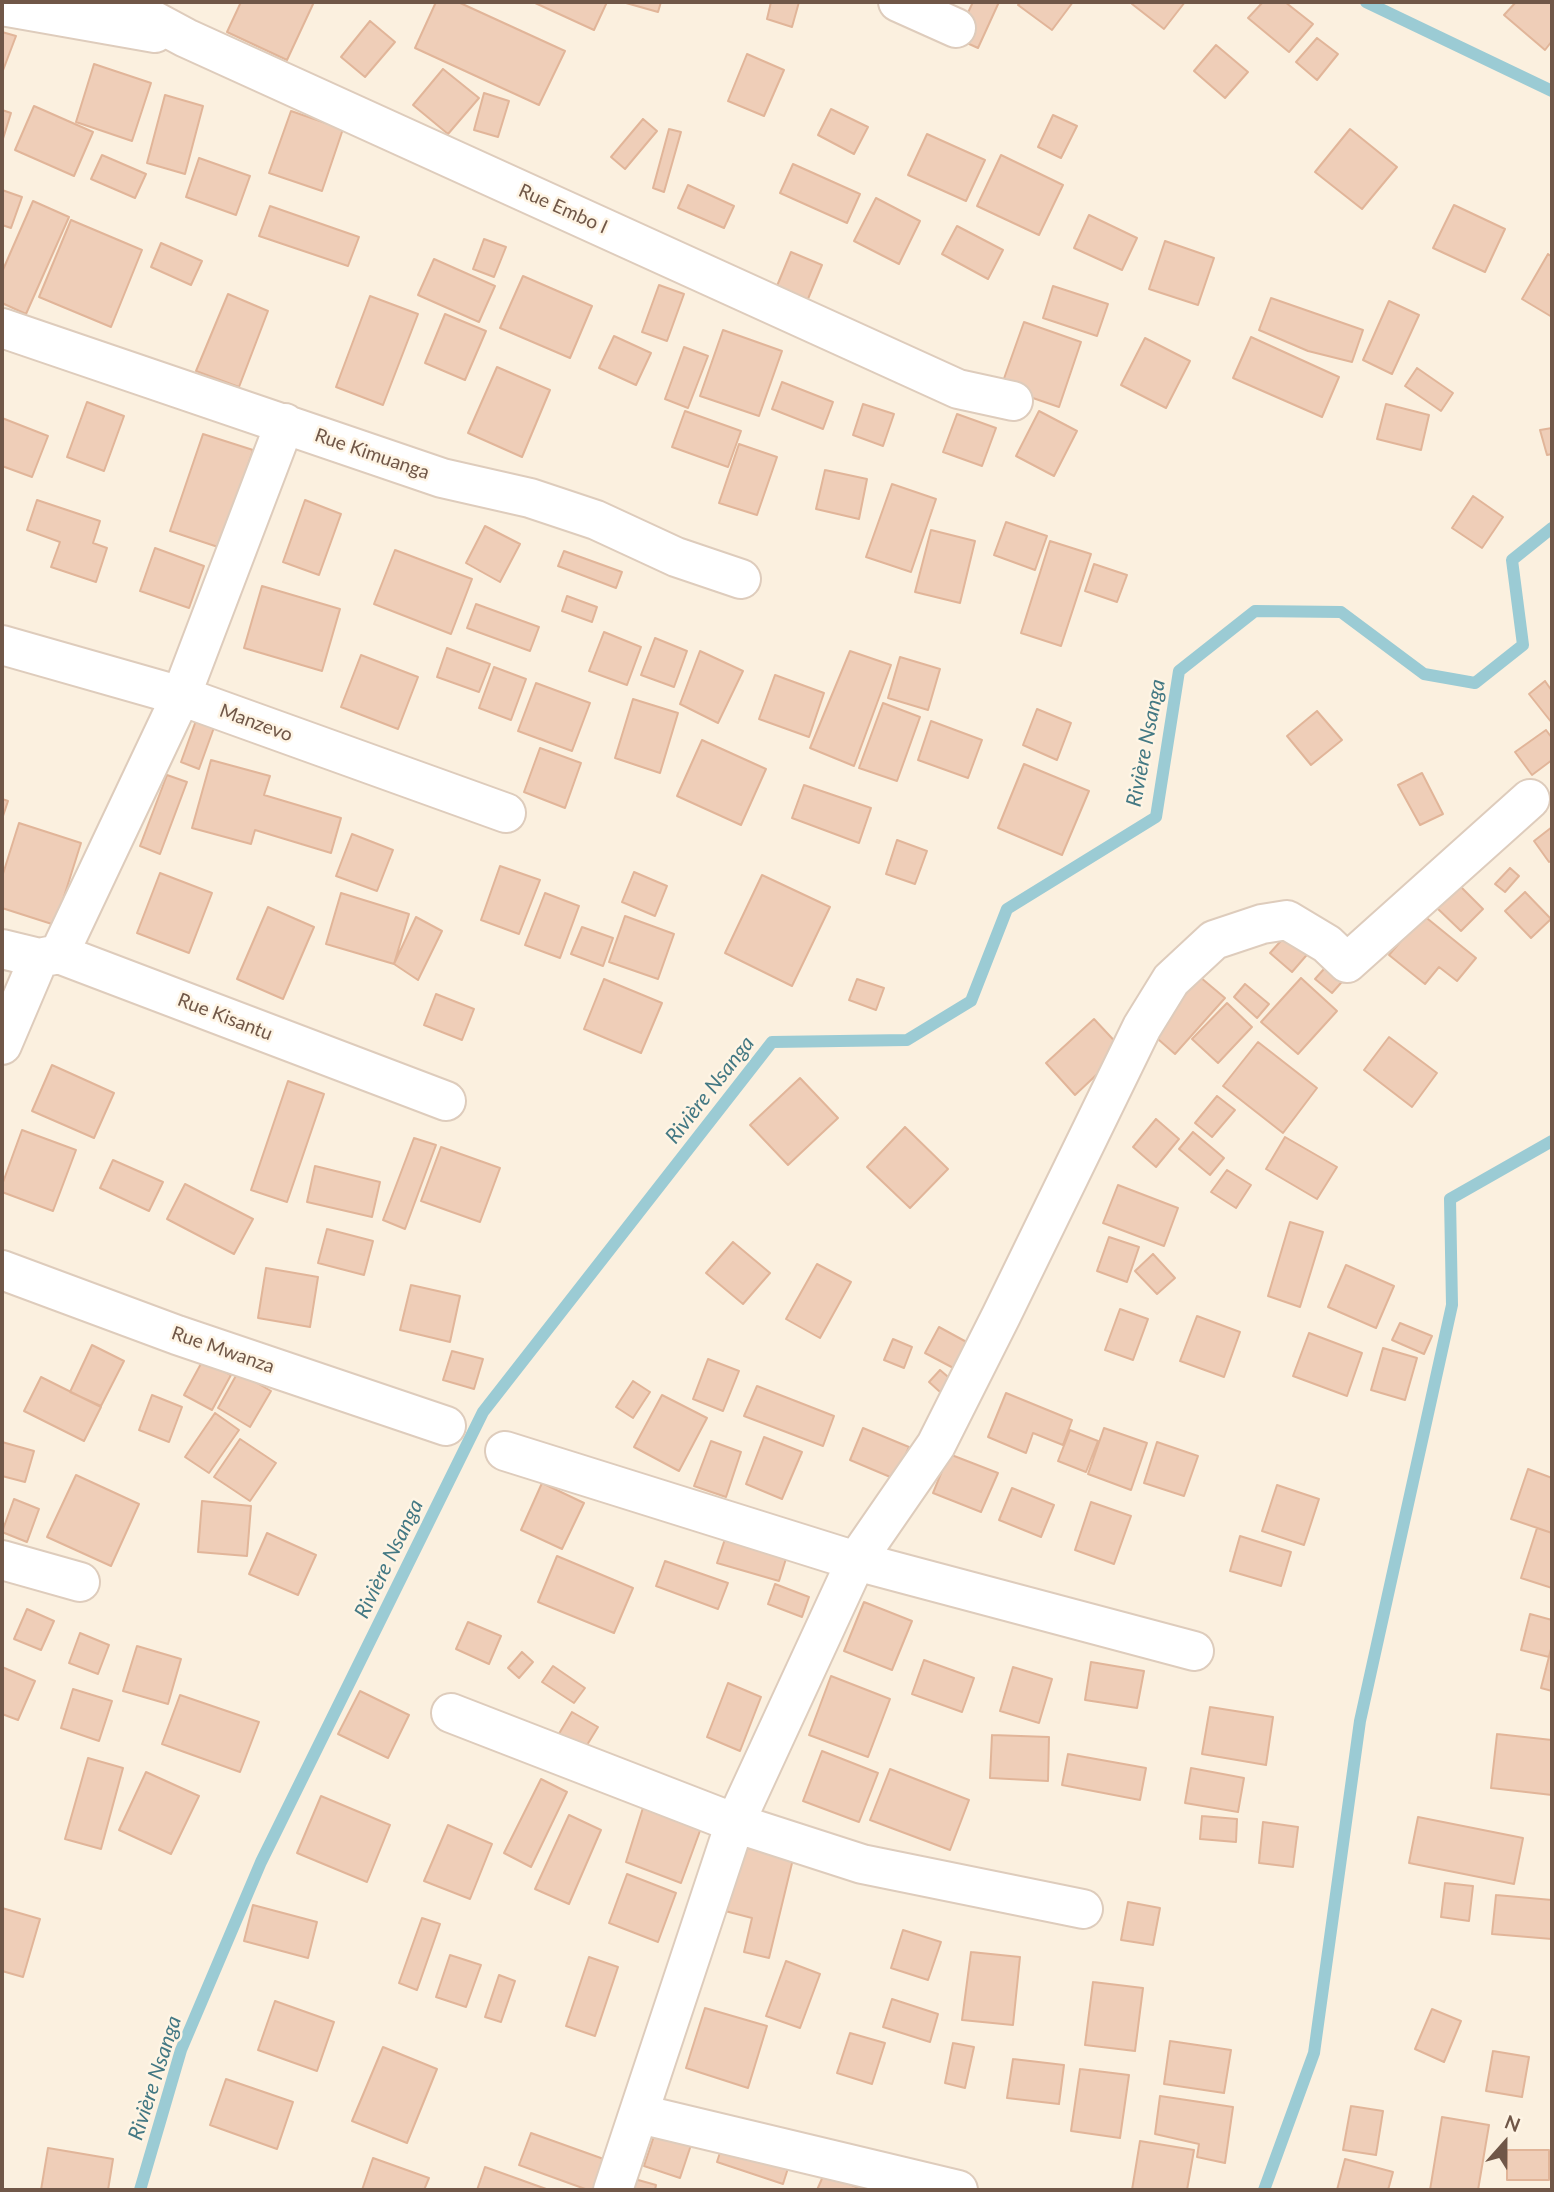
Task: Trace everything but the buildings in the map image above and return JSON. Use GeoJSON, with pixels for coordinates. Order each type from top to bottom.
{"type":"FeatureCollection","features":[{"type":"Feature","properties":{"kind":"street","name":"Rue Embo I"},"geometry":{"type":"LineString","coordinates":[[119,2],[186,38],[957,389],[1013,401]]}},
{"type":"Feature","properties":{"kind":"street"},"geometry":{"type":"LineString","coordinates":[[898,2],[956,28]]}},
{"type":"Feature","properties":{"kind":"street"},"geometry":{"type":"LineString","coordinates":[[2,6],[186,38]]}},
{"type":"Feature","properties":{"kind":"street","name":"Rue Kimuanga"},"geometry":{"type":"LineString","coordinates":[[2,328],[442,478],[530,498],[596,520],[676,557],[741,579]]}},
{"type":"Feature","properties":{"kind":"street"},"geometry":{"type":"LineString","coordinates":[[2,1045],[181,696],[285,423]]}},
{"type":"Feature","properties":{"kind":"street","name":"Manzevo"},"geometry":{"type":"LineString","coordinates":[[2,645],[181,696],[506,813]]}},
{"type":"Feature","properties":{"kind":"street"},"geometry":{"type":"LineString","coordinates":[[613,2190],[735,1823],[856,1562],[936,1445],[1142,1027],[1171,980],[1214,940],[1262,924],[1287,920],[1327,944],[1347,963],[1530,799]]}},
{"type":"Feature","properties":{"kind":"street","name":"Rue Kisantu"},"geometry":{"type":"LineString","coordinates":[[2,949],[49,956],[446,1101]]}},
{"type":"Feature","properties":{"kind":"street","name":"Rue Mwanza"},"geometry":{"type":"LineString","coordinates":[[2,1270],[177,1335],[446,1426]]}},
{"type":"Feature","properties":{"kind":"street"},"geometry":{"type":"LineString","coordinates":[[505,1451],[856,1562],[1194,1651]]}},
{"type":"Feature","properties":{"kind":"street"},"geometry":{"type":"LineString","coordinates":[[2,1560],[80,1582]]}},
{"type":"Feature","properties":{"kind":"street"},"geometry":{"type":"LineString","coordinates":[[450,1713],[735,1823],[862,1864],[1083,1909]]}},
{"type":"Feature","properties":{"kind":"street"},"geometry":{"type":"LineString","coordinates":[[640,2114],[958,2190]]}},
{"type":"Feature","properties":{"kind":"waterway"},"geometry":{"type":"LineString","coordinates":[[1366,2],[1552,91]]}},
{"type":"Feature","properties":{"kind":"waterway","name":"Rivière Nsanga"},"geometry":{"type":"LineString","coordinates":[[140,2190],[181,2050],[261,1862],[483,1412],[772,1042],[907,1040],[971,1001],[1007,909],[1156,817],[1179,671],[1255,611],[1341,612],[1424,674],[1475,683],[1523,645],[1512,560],[1552,528]]}},
{"type":"Feature","properties":{"kind":"waterway"},"geometry":{"type":"LineString","coordinates":[[1264,2190],[1314,2053],[1360,1721],[1452,1305],[1450,1199],[1552,1141]]}}]}
